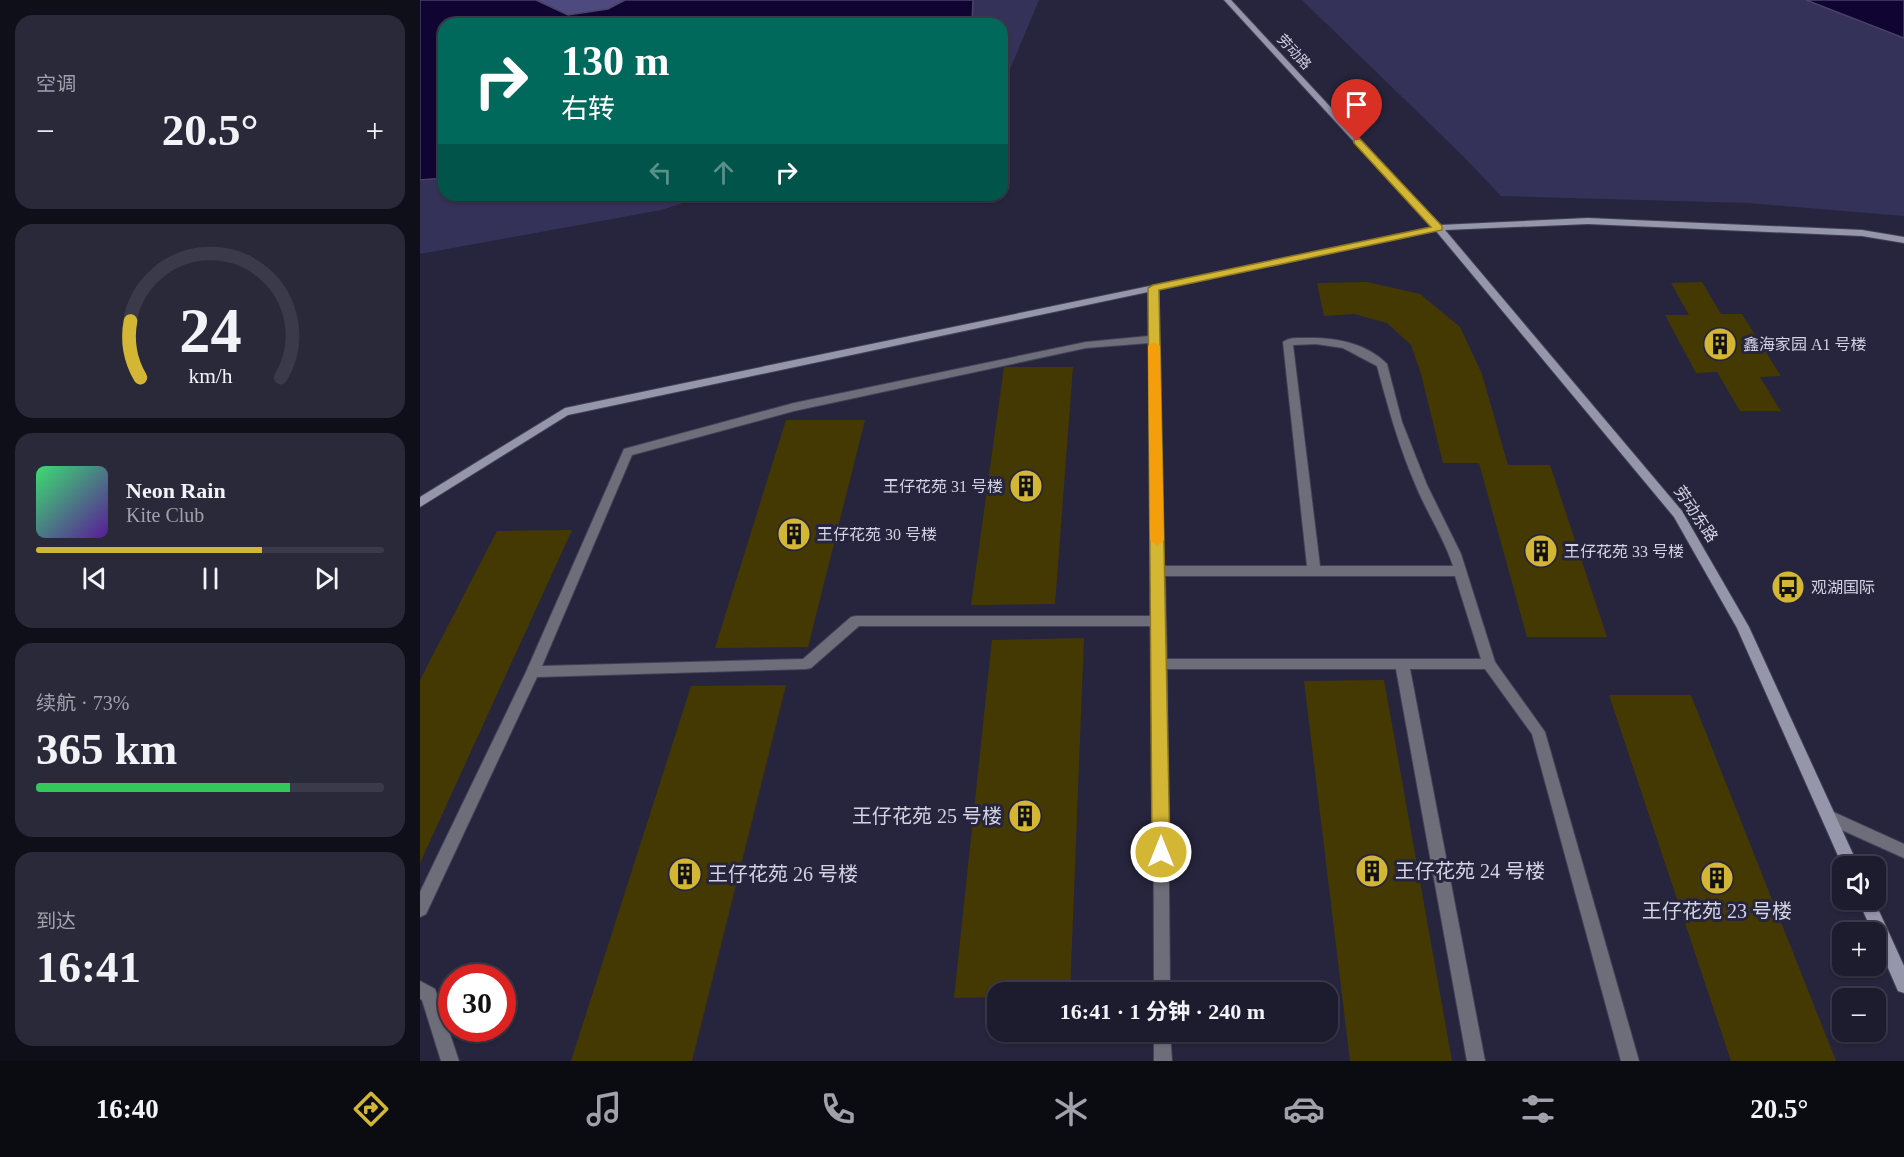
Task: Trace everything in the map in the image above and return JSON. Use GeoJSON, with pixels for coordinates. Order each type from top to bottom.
{"type":"FeatureCollection","features":[{"type":"Feature","properties":{"kind":"street","name":"劳动路"},"geometry":{"type":"LineString","coordinates":[[1227,0],[1438,228]]}},
{"type":"Feature","properties":{"kind":"street"},"geometry":{"type":"LineString","coordinates":[[420,503],[565,412],[1438,228],[1588,221],[1862,233],[1904,240]]}},
{"type":"Feature","properties":{"kind":"street","name":"劳动东路"},"geometry":{"type":"LineString","coordinates":[[1438,228],[1678,514],[1743,627],[1846,856]]}},
{"type":"Feature","properties":{"kind":"street"},"geometry":{"type":"LineString","coordinates":[[1153,288],[1160,664],[1162,982]]}},
{"type":"Feature","properties":{"kind":"street"},"geometry":{"type":"LineString","coordinates":[[420,909],[533,672],[628,452],[794,407],[1086,345],[1154,339]]}},
{"type":"Feature","properties":{"kind":"street"},"geometry":{"type":"LineString","coordinates":[[1314,571],[1288,342],[1332,340],[1358,348],[1382,363],[1397,422],[1420,485],[1455,554],[1489,664],[1538,732],[1630,1061]]}},
{"type":"Feature","properties":{"kind":"street"},"geometry":{"type":"LineString","coordinates":[[1158,571],[1461,571]]}},
{"type":"Feature","properties":{"kind":"street"},"geometry":{"type":"LineString","coordinates":[[533,672],[806,664],[856,621],[1158,621]]}},
{"type":"Feature","properties":{"kind":"street"},"geometry":{"type":"LineString","coordinates":[[1160,664],[1489,664]]}},
{"type":"Feature","properties":{"kind":"street"},"geometry":{"type":"LineString","coordinates":[[1402,664],[1476,1061]]}},
{"type":"Feature","properties":{"kind":"street"},"geometry":{"type":"LineString","coordinates":[[1829,817],[1904,851]]}},
{"type":"Feature","properties":{"kind":"street"},"geometry":{"type":"LineString","coordinates":[[1870,910],[1904,985]]}},
{"type":"Feature","properties":{"kind":"street"},"geometry":{"type":"LineString","coordinates":[[420,989],[429,995],[450,1061]]}},
{"type":"Feature","properties":{"kind":"street"},"geometry":{"type":"LineString","coordinates":[[1162,1042],[1163,1061]]}},
{"type":"Feature","properties":{"kind":"shaded area"},"geometry":{"type":"Polygon","coordinates":[[[420,0],[1039,0],[1008,74],[1008,18],[438,18],[438,201],[689,201],[661,210],[420,254],[420,0]]]}},
{"type":"Feature","properties":{"kind":"shaded area"},"geometry":{"type":"Polygon","coordinates":[[[420,0],[536,0],[568,15],[608,9],[625,0],[973,0],[972,18],[438,18],[438,178],[420,180],[420,0]]]}},
{"type":"Feature","properties":{"kind":"shaded area"},"geometry":{"type":"Polygon","coordinates":[[[536,0],[625,0],[608,9],[568,15],[536,0]]]}},
{"type":"Feature","properties":{"kind":"shaded area"},"geometry":{"type":"Polygon","coordinates":[[[1302,0],[1904,0],[1904,216],[1748,203],[1501,196],[1462,155],[1302,0]]]}},
{"type":"Feature","properties":{"kind":"shaded area"},"geometry":{"type":"Polygon","coordinates":[[[1806,0],[1904,0],[1904,38],[1806,0]]]}},
{"type":"Feature","properties":{"kind":"building","name":"王仔花苑 33 号楼"},"geometry":{"type":"Polygon","coordinates":[[[1367,282],[1420,294],[1460,327],[1482,374],[1508,465],[1550,465],[1607,637],[1527,637],[1479,463],[1443,463],[1421,374],[1411,345],[1387,323],[1354,314],[1324,316],[1317,283],[1367,282]]]}},
{"type":"Feature","properties":{"kind":"building","name":"鑫海家园 A1 号楼"},"geometry":{"type":"Polygon","coordinates":[[[1702,282],[1721,314],[1742,314],[1781,376],[1760,377],[1781,411],[1740,411],[1717,372],[1696,373],[1665,315],[1689,315],[1671,283],[1702,282]]]}},
{"type":"Feature","properties":{"kind":"building","name":"王仔花苑 31 号楼"},"geometry":{"type":"Polygon","coordinates":[[[1004,367],[1073,367],[1055,604],[971,605],[1004,367]]]}},
{"type":"Feature","properties":{"kind":"building","name":"王仔花苑 30 号楼"},"geometry":{"type":"Polygon","coordinates":[[[786,420],[865,420],[808,647],[715,648],[786,420]]]}},
{"type":"Feature","properties":{"kind":"building"},"geometry":{"type":"Polygon","coordinates":[[[572,530],[420,863],[420,680],[497,531],[572,530]]]}},
{"type":"Feature","properties":{"kind":"building","name":"王仔花苑 25 号楼"},"geometry":{"type":"Polygon","coordinates":[[[1084,638],[1070,982],[987,982],[987,997],[954,998],[992,640],[1084,638]]]}},
{"type":"Feature","properties":{"kind":"building","name":"王仔花苑 24 号楼"},"geometry":{"type":"Polygon","coordinates":[[[1384,680],[1452,1061],[1350,1061],[1304,681],[1384,680]]]}},
{"type":"Feature","properties":{"kind":"building","name":"王仔花苑 26 号楼"},"geometry":{"type":"Polygon","coordinates":[[[786,685],[692,1061],[571,1061],[691,686],[786,685]]]}},
{"type":"Feature","properties":{"kind":"building","name":"王仔花苑 23 号楼"},"geometry":{"type":"Polygon","coordinates":[[[1609,695],[1691,695],[1836,1061],[1731,1061],[1609,695]]]}},
{"type":"Feature","properties":{"kind":"slow traffic"},"geometry":{"type":"LineString","coordinates":[[1154,346],[1157,540]]}},
{"type":"Feature","properties":{"kind":"place","name":"鑫海家园 A1 号楼"},"geometry":{"type":"Point","coordinates":[1720,344]}},
{"type":"Feature","properties":{"kind":"place","name":"王仔花苑 31 号楼"},"geometry":{"type":"Point","coordinates":[1026,486]}},
{"type":"Feature","properties":{"kind":"place","name":"王仔花苑 30 号楼"},"geometry":{"type":"Point","coordinates":[794,534]}},
{"type":"Feature","properties":{"kind":"place","name":"王仔花苑 33 号楼"},"geometry":{"type":"Point","coordinates":[1541,551]}},
{"type":"Feature","properties":{"kind":"place","name":"观湖国际"},"geometry":{"type":"Point","coordinates":[1788,587]}},
{"type":"Feature","properties":{"kind":"place","name":"王仔花苑 25 号楼"},"geometry":{"type":"Point","coordinates":[1025,816]}},
{"type":"Feature","properties":{"kind":"place","name":"王仔花苑 24 号楼"},"geometry":{"type":"Point","coordinates":[1372,871]}},
{"type":"Feature","properties":{"kind":"place","name":"王仔花苑 26 号楼"},"geometry":{"type":"Point","coordinates":[685,874]}},
{"type":"Feature","properties":{"kind":"place","name":"王仔花苑 23 号楼"},"geometry":{"type":"Point","coordinates":[1717,878]}},
{"type":"Feature","properties":{"kind":"route"},"geometry":{"type":"LineString","coordinates":[[1161,852],[1153,288],[1438,228],[1357,141]]}}]}
